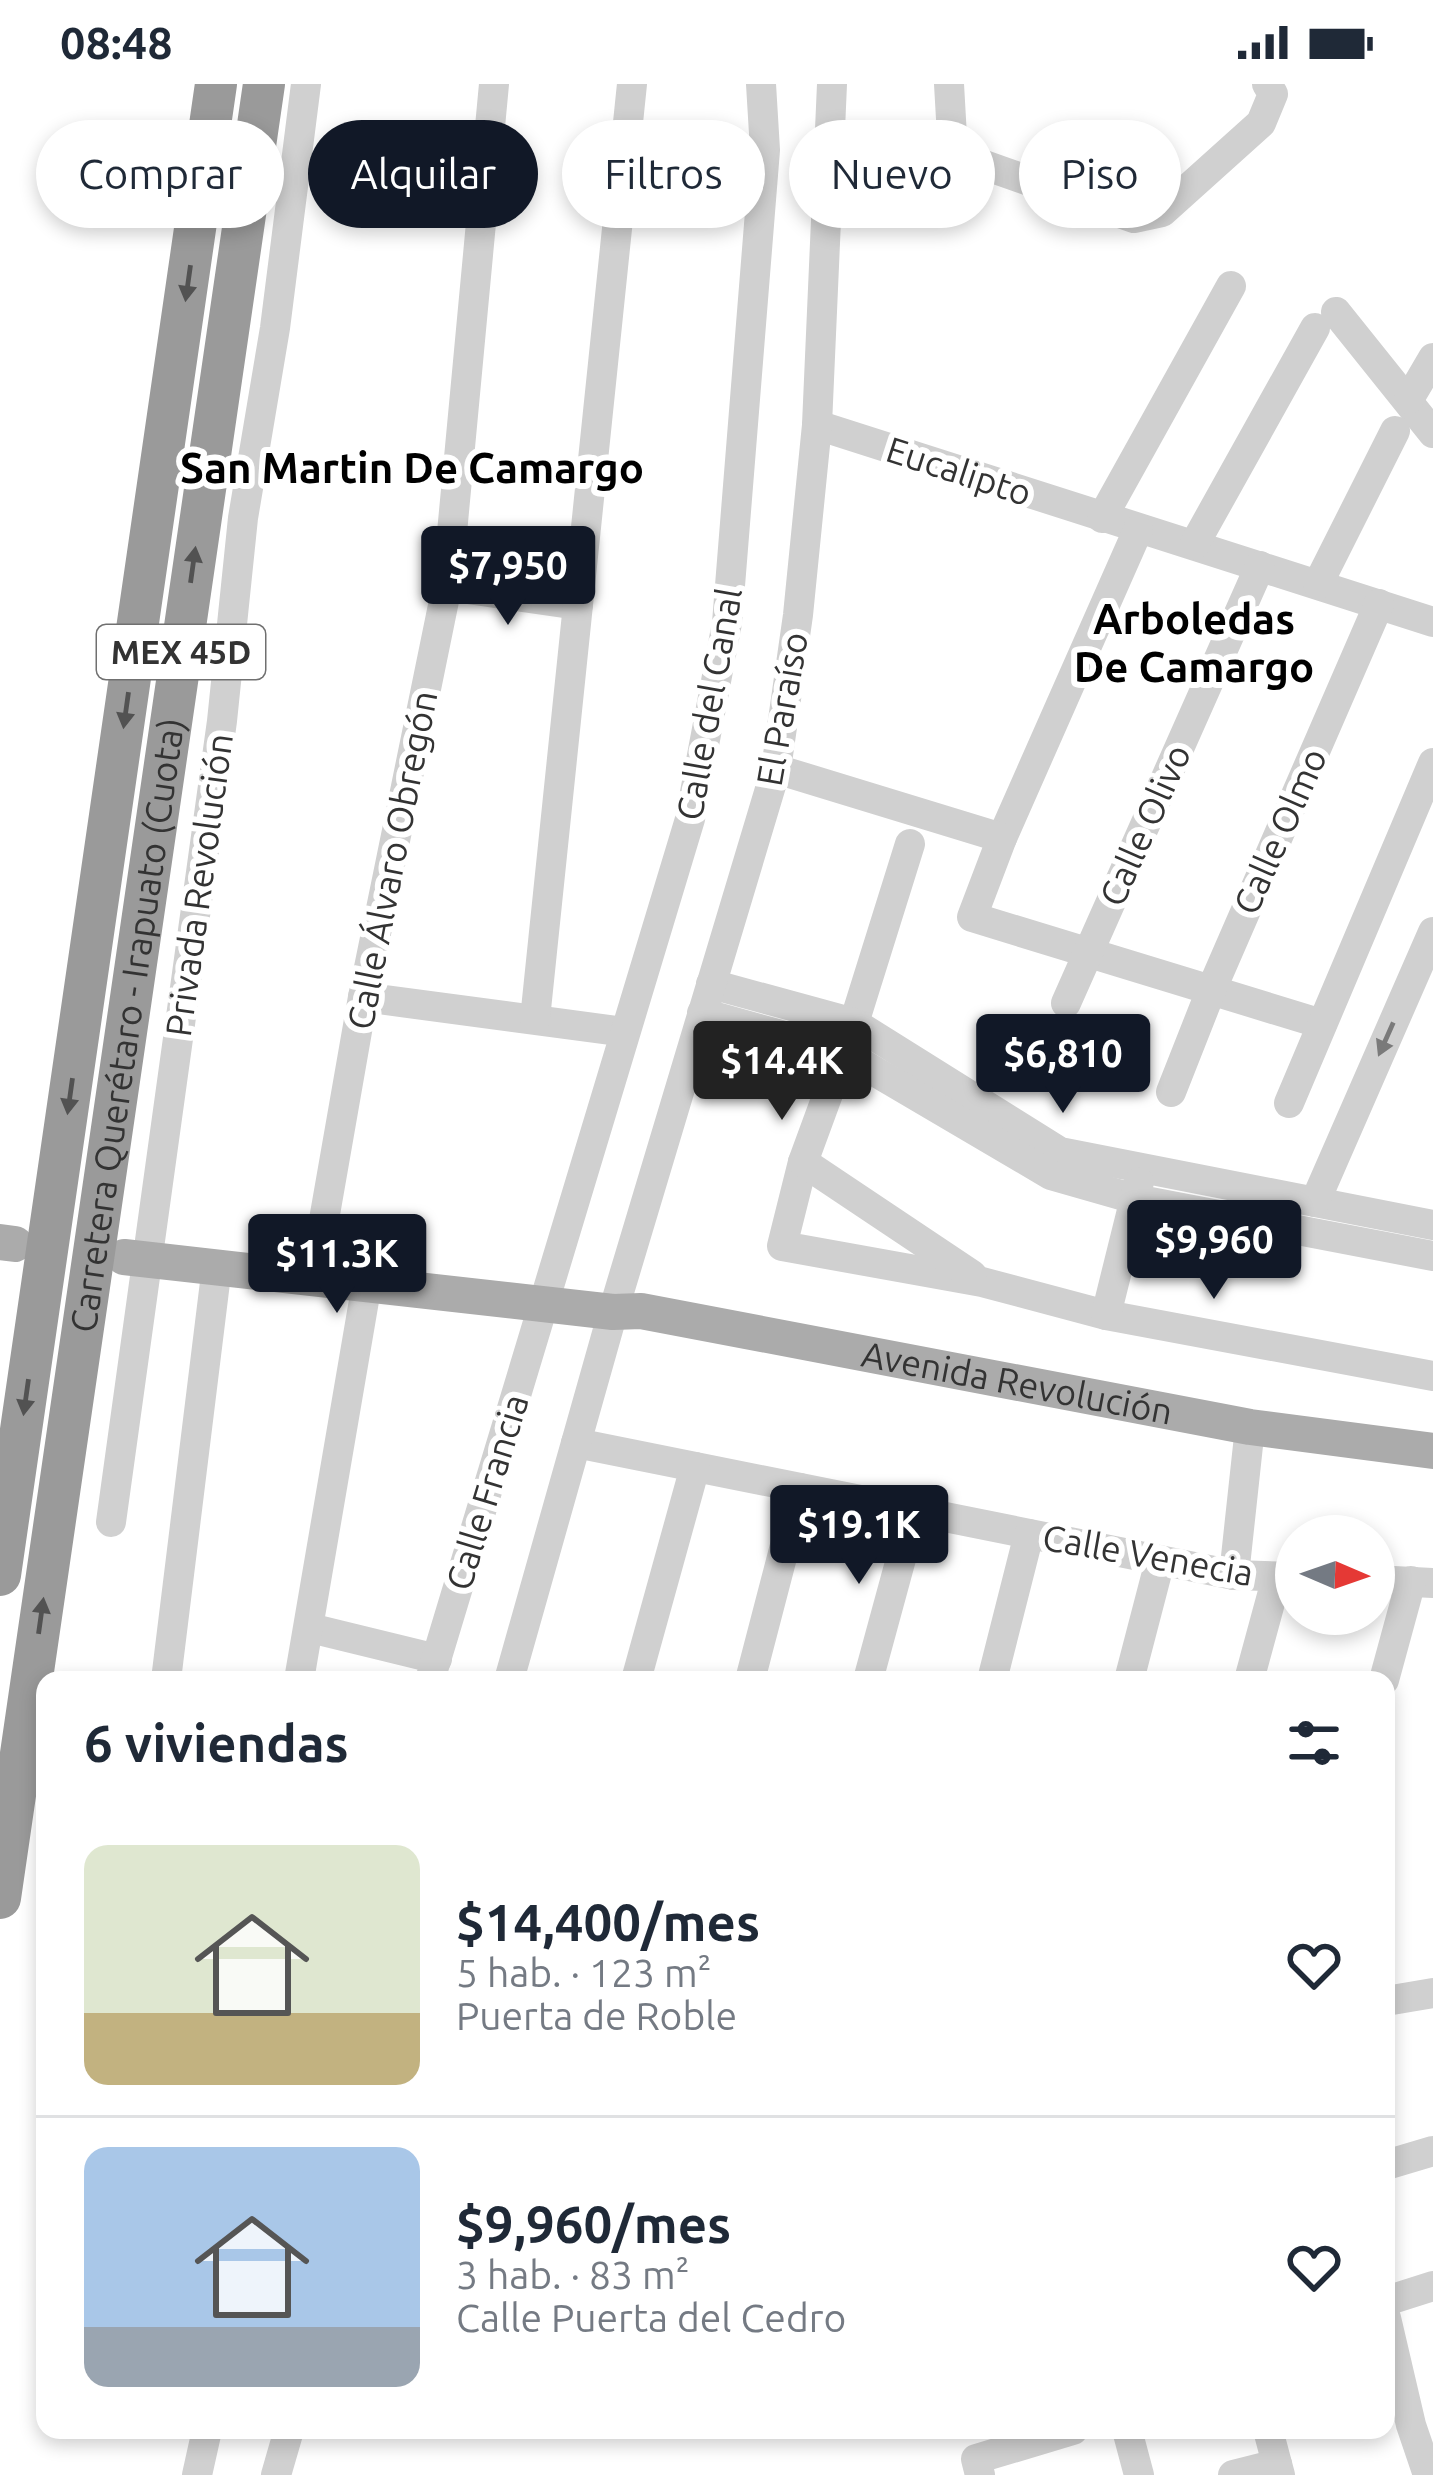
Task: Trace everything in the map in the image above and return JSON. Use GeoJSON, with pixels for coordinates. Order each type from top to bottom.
{"type":"FeatureCollection","features":[{"type":"Feature","properties":{"kind":"highway","name":"Carretera Querétaro - Irapuato (Cuota)"},"geometry":{"type":"LineString","coordinates":[[0,1575],[216,84]]}},
{"type":"Feature","properties":{"kind":"highway","name":"Carretera Querétaro - Irapuato (Cuota)"},"geometry":{"type":"LineString","coordinates":[[0,1898],[264,84]]}},
{"type":"Feature","properties":{"kind":"main road","name":"Avenida Revolución"},"geometry":{"type":"LineString","coordinates":[[135,1257],[609,1312],[641,1311],[1250,1427],[1433,1451]]}},
{"type":"Feature","properties":{"kind":"street","name":"Privada Revolución"},"geometry":{"type":"LineString","coordinates":[[111,1522],[135,1257],[222,721],[243,518],[275,328],[306,84]]}},
{"type":"Feature","properties":{"kind":"street","name":"Calle Álvaro Obregón"},"geometry":{"type":"LineString","coordinates":[[314,1277],[362,997],[447,586],[494,84]]}},
{"type":"Feature","properties":{"kind":"street"},"geometry":{"type":"LineString","coordinates":[[535,1019],[632,84]]}},
{"type":"Feature","properties":{"kind":"street","name":"Calle del Canal"},"geometry":{"type":"LineString","coordinates":[[550,1305],[690,819],[728,623],[765,150],[761,84]]}},
{"type":"Feature","properties":{"kind":"street","name":"El Paraíso"},"geometry":{"type":"LineString","coordinates":[[609,1312],[776,770],[817,425],[832,84]]}},
{"type":"Feature","properties":{"kind":"street"},"geometry":{"type":"LineString","coordinates":[[949,84],[953,154],[1134,218],[1162,212],[1261,123],[1273,94],[1267,84]]}},
{"type":"Feature","properties":{"kind":"street"},"geometry":{"type":"LineString","coordinates":[[1102,518],[1231,286]]}},
{"type":"Feature","properties":{"kind":"street"},"geometry":{"type":"LineString","coordinates":[[1194,545],[1326,320],[1409,399],[1433,433]]}},
{"type":"Feature","properties":{"kind":"street"},"geometry":{"type":"LineString","coordinates":[[1409,399],[1433,358]]}},
{"type":"Feature","properties":{"kind":"street","name":"Eucalipto"},"geometry":{"type":"LineString","coordinates":[[817,425],[1433,622]]}},
{"type":"Feature","properties":{"kind":"street"},"geometry":{"type":"LineString","coordinates":[[1318,584],[1395,431]]}},
{"type":"Feature","properties":{"kind":"street"},"geometry":{"type":"LineString","coordinates":[[1138,530],[972,917],[1322,1024]]}},
{"type":"Feature","properties":{"kind":"street","name":"Calle Olivo"},"geometry":{"type":"LineString","coordinates":[[1066,1003],[1260,566]]}},
{"type":"Feature","properties":{"kind":"street"},"geometry":{"type":"LineString","coordinates":[[447,586],[578,605]]}},
{"type":"Feature","properties":{"kind":"street","name":"Calle Olmo"},"geometry":{"type":"LineString","coordinates":[[1171,1092],[1379,604]]}},
{"type":"Feature","properties":{"kind":"street"},"geometry":{"type":"LineString","coordinates":[[1289,1102],[1433,763]]}},
{"type":"Feature","properties":{"kind":"street"},"geometry":{"type":"LineString","coordinates":[[776,770],[1002,838]]}},
{"type":"Feature","properties":{"kind":"street"},"geometry":{"type":"LineString","coordinates":[[910,844],[803,1162],[782,1246],[982,1282],[1106,1316],[1433,1376]]}},
{"type":"Feature","properties":{"kind":"street"},"geometry":{"type":"LineString","coordinates":[[1315,1202],[1433,932]]}},
{"type":"Feature","properties":{"kind":"street"},"geometry":{"type":"LineString","coordinates":[[362,997],[625,1032]]}},
{"type":"Feature","properties":{"kind":"street"},"geometry":{"type":"LineString","coordinates":[[706,998],[848,1038],[1051,1175],[1315,1202],[1433,1225]]}},
{"type":"Feature","properties":{"kind":"street"},"geometry":{"type":"LineString","coordinates":[[803,1162],[982,1282]]}},
{"type":"Feature","properties":{"kind":"street"},"geometry":{"type":"LineString","coordinates":[[1139,1185],[1433,1256]]}},
{"type":"Feature","properties":{"kind":"street"},"geometry":{"type":"LineString","coordinates":[[1106,1316],[1139,1185]]}},
{"type":"Feature","properties":{"kind":"street"},"geometry":{"type":"LineString","coordinates":[[167,1671],[218,1265]]}},
{"type":"Feature","properties":{"kind":"street"},"geometry":{"type":"LineString","coordinates":[[301,1671],[367,1283]]}},
{"type":"Feature","properties":{"kind":"street","name":"Calle Francia"},"geometry":{"type":"LineString","coordinates":[[434,1669],[550,1305]]}},
{"type":"Feature","properties":{"kind":"street","name":"Calle Francia"},"geometry":{"type":"LineString","coordinates":[[512,1671],[609,1312]]}},
{"type":"Feature","properties":{"kind":"street"},"geometry":{"type":"LineString","coordinates":[[1234,1576],[1250,1427]]}},
{"type":"Feature","properties":{"kind":"street","name":"Calle Venecia"},"geometry":{"type":"LineString","coordinates":[[576,1443],[1234,1576],[1275,1577]]}},
{"type":"Feature","properties":{"kind":"street"},"geometry":{"type":"LineString","coordinates":[[638,1671],[695,1467]]}},
{"type":"Feature","properties":{"kind":"street"},"geometry":{"type":"LineString","coordinates":[[752,1671],[800,1488]]}},
{"type":"Feature","properties":{"kind":"street"},"geometry":{"type":"LineString","coordinates":[[870,1671],[914,1511]]}},
{"type":"Feature","properties":{"kind":"street"},"geometry":{"type":"LineString","coordinates":[[994,1671],[1029,1534]]}},
{"type":"Feature","properties":{"kind":"street"},"geometry":{"type":"LineString","coordinates":[[1131,1671],[1160,1561]]}},
{"type":"Feature","properties":{"kind":"street"},"geometry":{"type":"LineString","coordinates":[[1387,1671],[1422,1582]]}},
{"type":"Feature","properties":{"kind":"street"},"geometry":{"type":"LineString","coordinates":[[1252,1671],[1275,1608]]}},
{"type":"Feature","properties":{"kind":"street"},"geometry":{"type":"LineString","coordinates":[[310,1628],[434,1669]]}},
{"type":"Feature","properties":{"kind":"street"},"geometry":{"type":"LineString","coordinates":[[1395,1999],[1433,1993]]}},
{"type":"Feature","properties":{"kind":"street"},"geometry":{"type":"LineString","coordinates":[[1395,2162],[1433,2151]]}},
{"type":"Feature","properties":{"kind":"street"},"geometry":{"type":"LineString","coordinates":[[1395,2297],[1433,2286]]}},
{"type":"Feature","properties":{"kind":"street"},"geometry":{"type":"LineString","coordinates":[[1395,2344],[1422,2423],[1428,2475]]}},
{"type":"Feature","properties":{"kind":"street"},"geometry":{"type":"LineString","coordinates":[[196,2475],[204,2439]]}},
{"type":"Feature","properties":{"kind":"street"},"geometry":{"type":"LineString","coordinates":[[276,2475],[286,2439]]}},
{"type":"Feature","properties":{"kind":"street"},"geometry":{"type":"LineString","coordinates":[[978,2467],[1049,2439]]}},
{"type":"Feature","properties":{"kind":"street"},"geometry":{"type":"LineString","coordinates":[[1129,2439],[1139,2475]]}},
{"type":"Feature","properties":{"kind":"street"},"geometry":{"type":"LineString","coordinates":[[1233,2475],[1279,2470],[1270,2439]]}},
{"type":"Feature","properties":{"kind":"district","name":"San Martin De Camargo"},"geometry":{"type":"Point","coordinates":[412,468]}},
{"type":"Feature","properties":{"kind":"district","name":"Arboledas De Camargo"},"geometry":{"type":"Point","coordinates":[1194,643]}}]}
